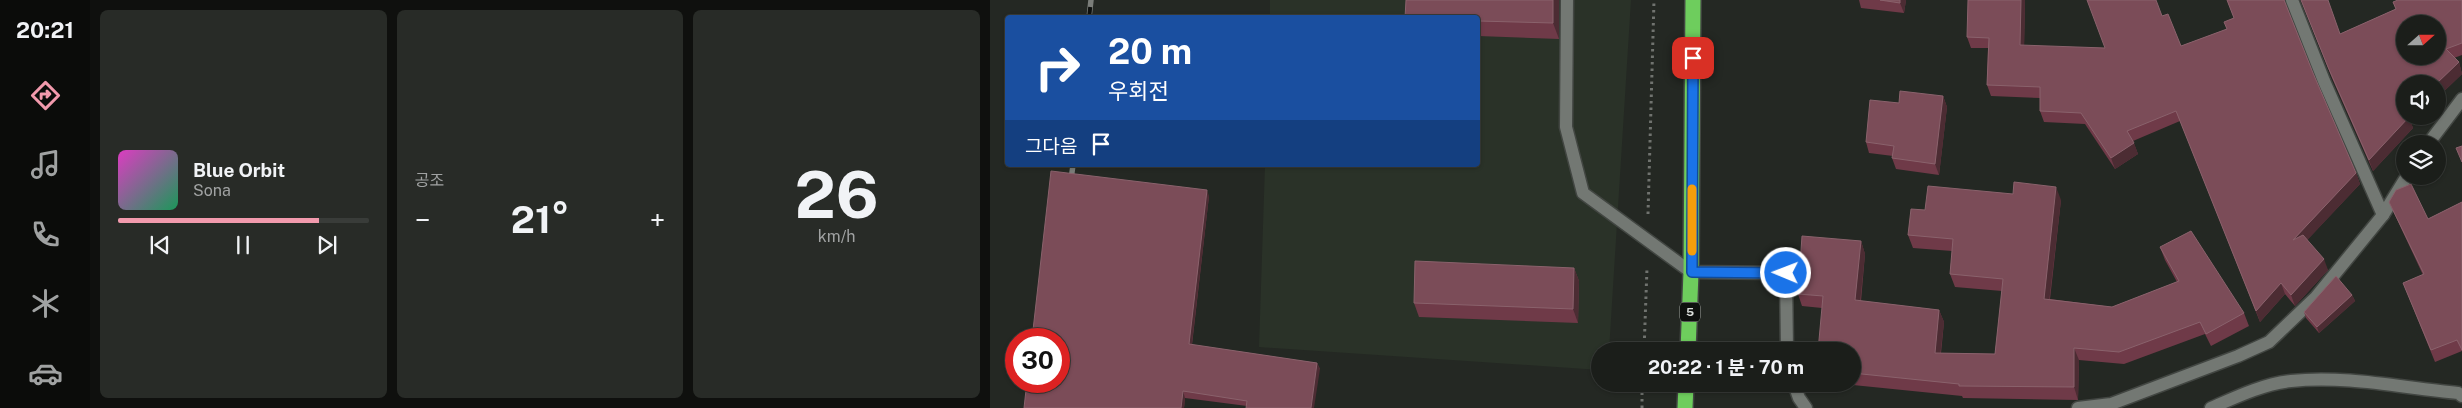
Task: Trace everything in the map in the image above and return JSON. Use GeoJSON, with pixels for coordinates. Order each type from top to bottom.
{"type":"FeatureCollection","features":[{"type":"Feature","properties":{"kind":"highway","name":"5"},"geometry":{"type":"LineString","coordinates":[[1688,342],[1692,272],[1693,0]]}},
{"type":"Feature","properties":{"kind":"highway"},"geometry":{"type":"LineString","coordinates":[[1685,408],[1686,392]]}},
{"type":"Feature","properties":{"kind":"street"},"geometry":{"type":"LineString","coordinates":[[1567,0],[1566,127],[1583,193],[1692,272],[1786,273],[1787,342]]}},
{"type":"Feature","properties":{"kind":"street"},"geometry":{"type":"LineString","coordinates":[[2292,0],[2324,81],[2383,215]]}},
{"type":"Feature","properties":{"kind":"street"},"geometry":{"type":"LineString","coordinates":[[2435,135],[2462,99]]}},
{"type":"Feature","properties":{"kind":"street"},"geometry":{"type":"LineString","coordinates":[[2078,408],[2111,404],[2238,356],[2269,342],[2316,297],[2383,215],[2401,185]]}},
{"type":"Feature","properties":{"kind":"street"},"geometry":{"type":"LineString","coordinates":[[2211,408],[2245,393],[2289,381],[2334,379],[2458,393],[2462,396]]}},
{"type":"Feature","properties":{"kind":"street"},"geometry":{"type":"LineString","coordinates":[[1797,392],[1806,408]]}},
{"type":"Feature","properties":{"kind":"path"},"geometry":{"type":"LineString","coordinates":[[1644,342],[1654,0]]}},
{"type":"Feature","properties":{"kind":"path"},"geometry":{"type":"LineString","coordinates":[[1642,392],[1642,408]]}},
{"type":"Feature","properties":{"kind":"shaded area"},"geometry":{"type":"Polygon","coordinates":[[[1270,0],[1631,0],[1610,342],[1591,342],[1591,369],[1259,347],[1265,167],[1480,167],[1480,15],[1270,15],[1270,0]]]}},
{"type":"Feature","properties":{"kind":"building"},"geometry":{"type":"Polygon","coordinates":[[[1406,0],[1553,0],[1553,23],[1480,21],[1480,15],[1405,15],[1406,0]]]}},
{"type":"Feature","properties":{"kind":"building"},"geometry":{"type":"Polygon","coordinates":[[[1880,0],[1900,0],[1900,3],[1880,0]]]}},
{"type":"Feature","properties":{"kind":"building"},"geometry":{"type":"Polygon","coordinates":[[[1968,0],[2021,0],[2020,45],[2105,48],[2087,0],[2156,0],[2162,16],[2168,14],[2181,46],[2227,29],[2224,22],[2234,18],[2227,0],[2284,0],[2356,173],[2293,240],[2303,235],[2324,259],[2291,295],[2281,283],[2256,311],[2176,111],[2127,131],[2134,143],[2111,158],[2081,113],[2040,111],[2040,87],[1987,85],[1989,38],[1967,37],[1968,0]]]}},
{"type":"Feature","properties":{"kind":"building"},"geometry":{"type":"Polygon","coordinates":[[[2301,0],[2328,0],[2340,34],[2396,9],[2393,2],[2398,0],[2462,0],[2462,43],[2446,49],[2459,62],[2445,75],[2396,75],[2396,125],[2402,125],[2369,160],[2301,0]]]}},
{"type":"Feature","properties":{"kind":"building"},"geometry":{"type":"Polygon","coordinates":[[[1900,91],[1943,96],[1935,164],[1892,158],[1894,146],[1866,142],[1870,100],[1899,103],[1900,91]]]}},
{"type":"Feature","properties":{"kind":"building"},"geometry":{"type":"Polygon","coordinates":[[[2462,146],[2462,162],[2456,148],[2462,146]]]}},
{"type":"Feature","properties":{"kind":"building"},"geometry":{"type":"Polygon","coordinates":[[[1051,171],[1207,190],[1189,344],[1317,363],[1311,408],[1246,408],[1247,401],[1183,391],[1181,408],[1024,408],[1026,393],[1070,393],[1070,328],[1033,328],[1051,171]]]}},
{"type":"Feature","properties":{"kind":"building"},"geometry":{"type":"Polygon","coordinates":[[[2014,182],[2056,187],[2044,299],[2112,307],[2179,281],[2160,247],[2191,231],[2244,313],[2206,334],[2200,322],[2119,352],[2074,348],[2074,387],[1959,386],[1959,384],[1861,374],[1861,342],[1819,342],[1823,296],[1798,294],[1802,236],[1861,241],[1855,300],[1939,310],[1935,353],[1995,354],[2003,279],[1950,274],[1953,239],[1908,235],[1911,209],[1925,210],[1928,186],[2013,194],[2014,182]]]}},
{"type":"Feature","properties":{"kind":"building"},"geometry":{"type":"Polygon","coordinates":[[[2411,185],[2428,219],[2462,202],[2462,350],[2457,340],[2431,350],[2403,283],[2424,274],[2389,202],[2396,190],[2411,185]]]}},
{"type":"Feature","properties":{"kind":"building"},"geometry":{"type":"Polygon","coordinates":[[[1415,261],[1574,268],[1573,309],[1414,303],[1415,261]]]}},
{"type":"Feature","properties":{"kind":"building"},"geometry":{"type":"Polygon","coordinates":[[[2336,276],[2352,295],[2317,327],[2304,312],[2336,276]]]}},
{"type":"Feature","properties":{"kind":"railway"},"geometry":{"type":"LineString","coordinates":[[1089,15],[1091,0]]}},
{"type":"Feature","properties":{"kind":"railway"},"geometry":{"type":"LineString","coordinates":[[1070,187],[1073,167]]}},
{"type":"Feature","properties":{"kind":"slow traffic"},"geometry":{"type":"LineString","coordinates":[[1692,189],[1692,251]]}},
{"type":"Feature","properties":{"kind":"route"},"geometry":{"type":"LineString","coordinates":[[1693,58],[1692,272],[1786,273]]}}]}
